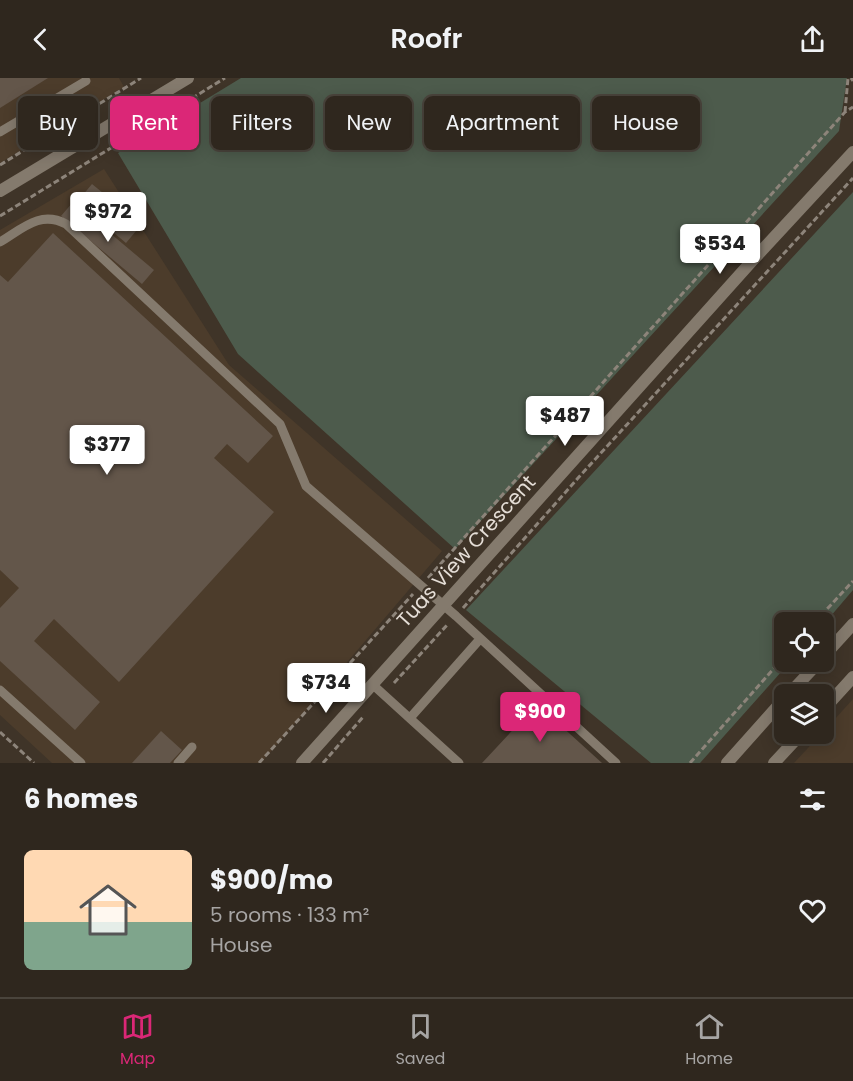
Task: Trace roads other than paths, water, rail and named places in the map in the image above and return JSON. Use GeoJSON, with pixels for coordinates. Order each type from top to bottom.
{"type":"FeatureCollection","features":[{"type":"Feature","properties":{"kind":"street"},"geometry":{"type":"LineString","coordinates":[[2,187],[188,78]]}},
{"type":"Feature","properties":{"kind":"street","name":"Tuas View Crescent"},"geometry":{"type":"LineString","coordinates":[[302,763],[752,261],[853,152]]}},
{"type":"Feature","properties":{"kind":"street"},"geometry":{"type":"LineString","coordinates":[[834,645],[853,624]]}},
{"type":"Feature","properties":{"kind":"street"},"geometry":{"type":"LineString","coordinates":[[798,684],[810,672]]}},
{"type":"Feature","properties":{"kind":"street"},"geometry":{"type":"LineString","coordinates":[[834,698],[853,677]]}},
{"type":"Feature","properties":{"kind":"street"},"geometry":{"type":"LineString","coordinates":[[727,763],[774,710]]}},
{"type":"Feature","properties":{"kind":"street"},"geometry":{"type":"LineString","coordinates":[[774,763],[792,744]]}},
{"type":"Feature","properties":{"kind":"lane"},"geometry":{"type":"LineString","coordinates":[[0,132],[86,81]]}},
{"type":"Feature","properties":{"kind":"lane"},"geometry":{"type":"LineString","coordinates":[[0,242],[39,219],[48,217],[66,224],[280,424],[306,486],[456,616],[616,763]]}},
{"type":"Feature","properties":{"kind":"lane"},"geometry":{"type":"LineString","coordinates":[[410,718],[480,639]]}},
{"type":"Feature","properties":{"kind":"lane"},"geometry":{"type":"LineString","coordinates":[[372,684],[459,763]]}},
{"type":"Feature","properties":{"kind":"lane"},"geometry":{"type":"LineString","coordinates":[[0,690],[81,763]]}},
{"type":"Feature","properties":{"kind":"lane"},"geometry":{"type":"LineString","coordinates":[[178,763],[192,747]]}}]}
